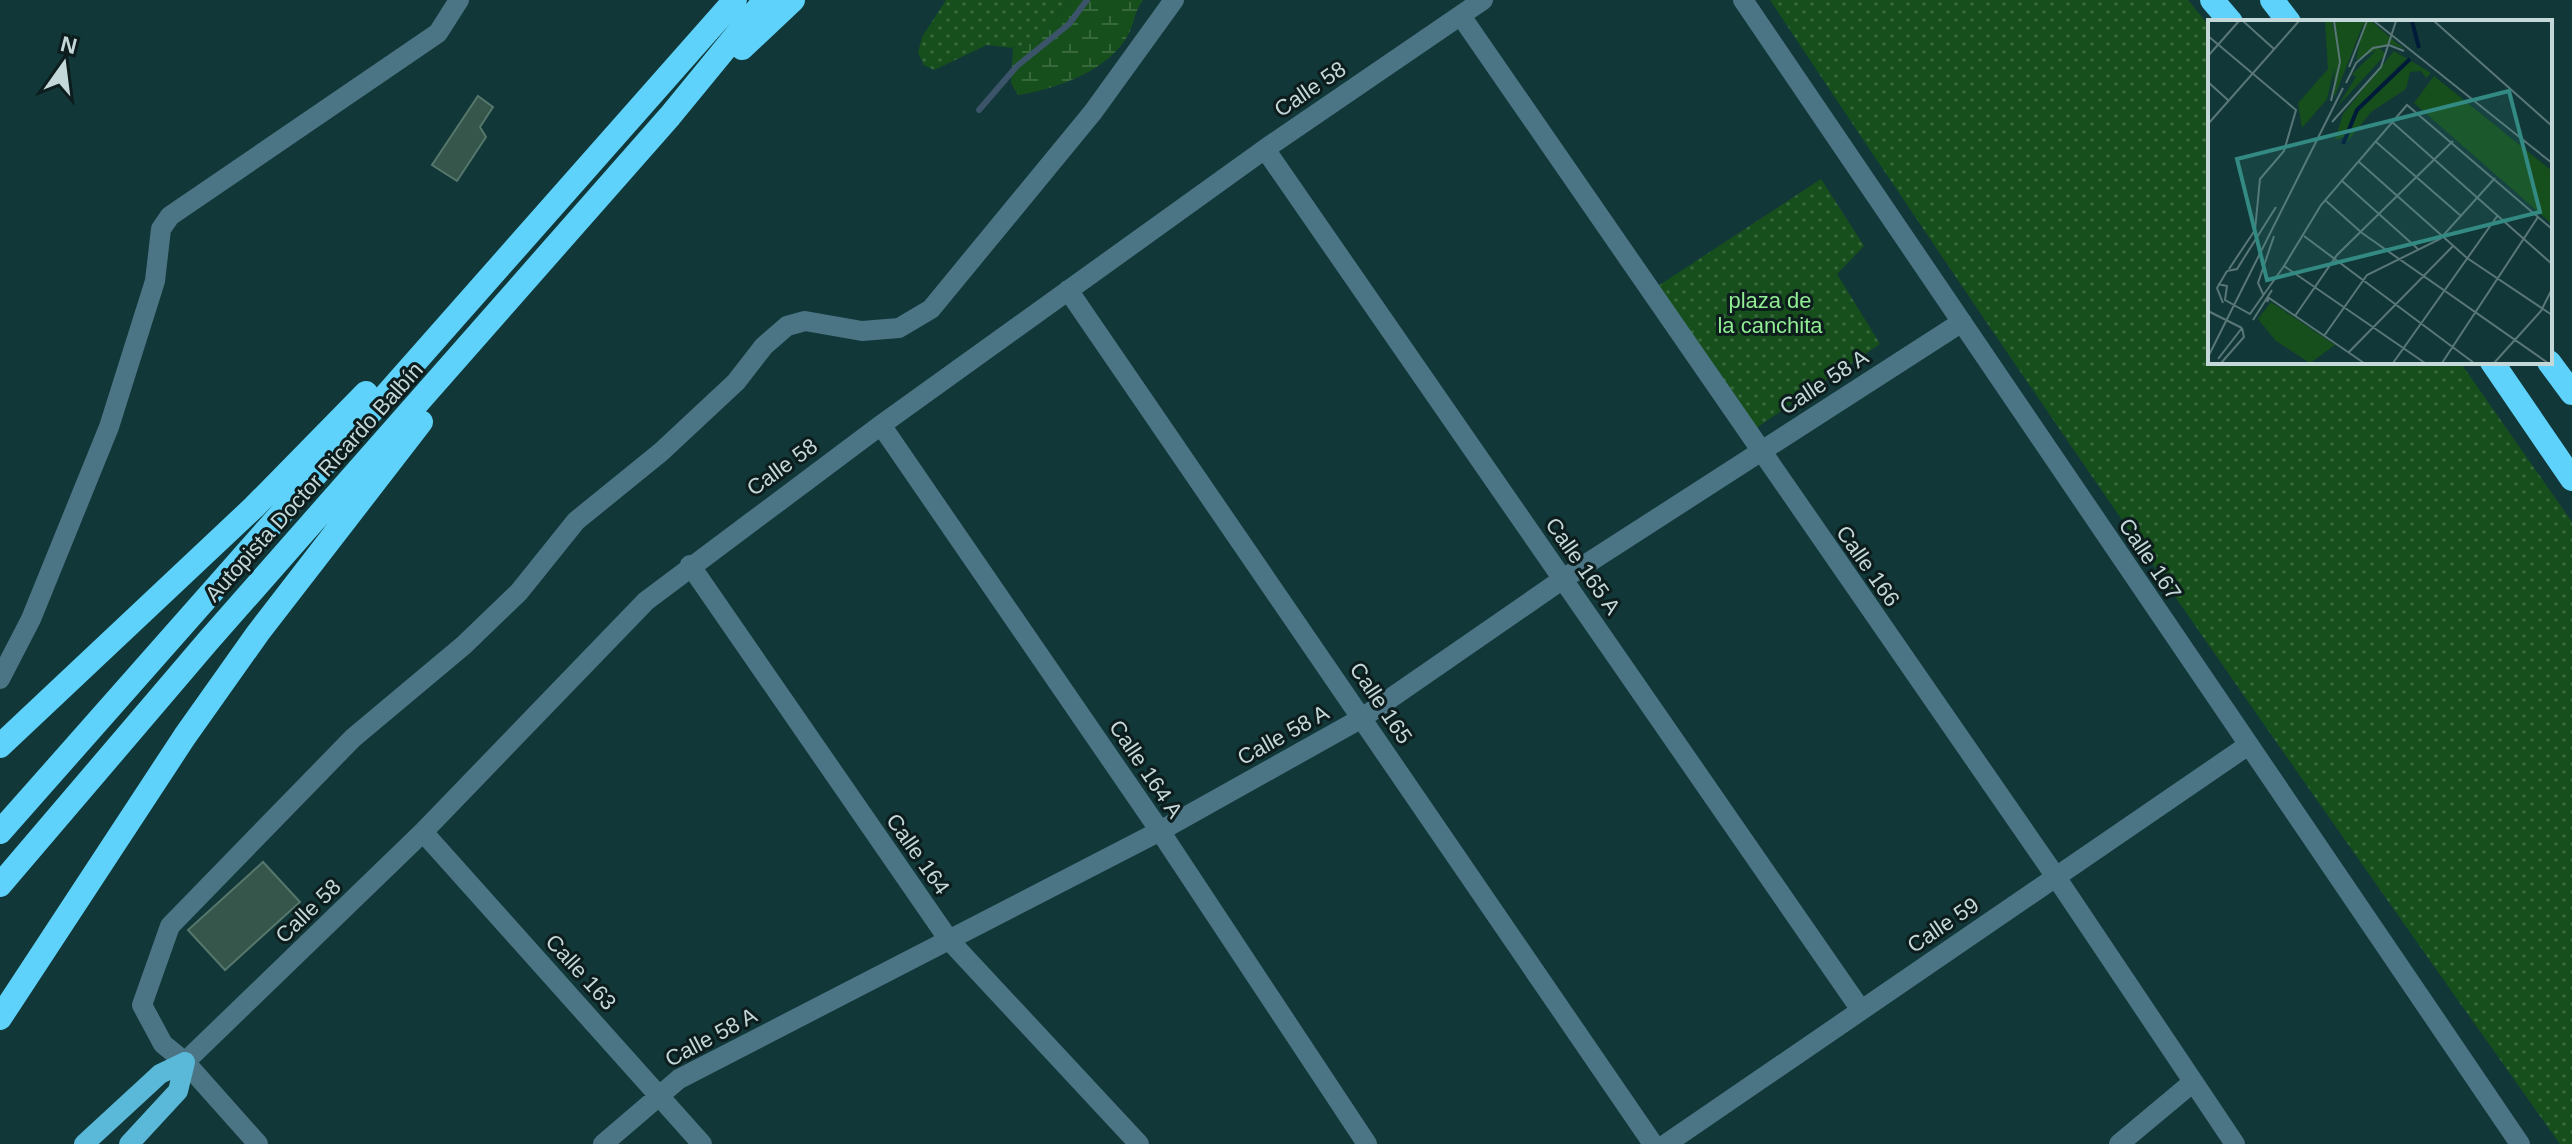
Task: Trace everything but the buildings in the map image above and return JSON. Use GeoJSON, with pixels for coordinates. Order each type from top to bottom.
{"type":"FeatureCollection","features":[{"type":"Feature","properties":{"kind":"highway"},"geometry":{"type":"LineString","coordinates":[[646,99],[724,0]]}},
{"type":"Feature","properties":{"kind":"highway"},"geometry":{"type":"LineString","coordinates":[[646,99],[735,0]]}},
{"type":"Feature","properties":{"kind":"highway"},"geometry":{"type":"LineString","coordinates":[[670,116],[765,0]]}},
{"type":"Feature","properties":{"kind":"highway"},"geometry":{"type":"LineString","coordinates":[[670,116],[793,0]]}},
{"type":"Feature","properties":{"kind":"highway"},"geometry":{"type":"LineString","coordinates":[[2212,0],[2229,20]]}},
{"type":"Feature","properties":{"kind":"highway"},"geometry":{"type":"LineString","coordinates":[[2224,0],[2239,20]]}},
{"type":"Feature","properties":{"kind":"highway"},"geometry":{"type":"LineString","coordinates":[[2272,0],[2287,20]]}},
{"type":"Feature","properties":{"kind":"highway","name":"Autopista Doctor Ricardo Balbín"},"geometry":{"type":"LineString","coordinates":[[0,832],[646,99]]}},
{"type":"Feature","properties":{"kind":"highway","name":"Autopista Doctor Ricardo Balbín"},"geometry":{"type":"LineString","coordinates":[[0,885],[234,611],[670,116]]}},
{"type":"Feature","properties":{"kind":"highway"},"geometry":{"type":"LineString","coordinates":[[0,746],[254,507],[542,215]]}},
{"type":"Feature","properties":{"kind":"highway"},"geometry":{"type":"LineString","coordinates":[[0,1018],[185,736],[258,633],[547,259]]}},
{"type":"Feature","properties":{"kind":"highway"},"geometry":{"type":"LineString","coordinates":[[2552,346],[2572,370]]}},
{"type":"Feature","properties":{"kind":"highway"},"geometry":{"type":"LineString","coordinates":[[2493,364],[2572,479]]}},
{"type":"Feature","properties":{"kind":"highway"},"geometry":{"type":"LineString","coordinates":[[2507,364],[2572,450]]}},
{"type":"Feature","properties":{"kind":"highway"},"geometry":{"type":"LineString","coordinates":[[2550,364],[2572,393]]}},
{"type":"Feature","properties":{"kind":"main road"},"geometry":{"type":"LineString","coordinates":[[84,1144],[160,1074],[185,1062]]}},
{"type":"Feature","properties":{"kind":"main road"},"geometry":{"type":"LineString","coordinates":[[129,1144],[178,1091],[185,1062]]}},
{"type":"Feature","properties":{"kind":"street"},"geometry":{"type":"LineString","coordinates":[[0,679],[31,619],[109,427],[155,281],[161,229],[170,216],[438,33],[459,0]]}},
{"type":"Feature","properties":{"kind":"street"},"geometry":{"type":"LineString","coordinates":[[258,1144],[185,1062],[163,1044],[142,1005],[170,926],[353,738],[519,592],[576,521],[661,452],[736,382],[764,346],[787,326],[805,321],[862,331],[899,328],[931,309],[1093,112],[1174,0]]}},
{"type":"Feature","properties":{"kind":"street","name":"Calle 58"},"geometry":{"type":"LineString","coordinates":[[185,1062],[423,832],[611,633],[690,565],[1265,149],[1483,0]]}},
{"type":"Feature","properties":{"kind":"street","name":"Calle 167"},"geometry":{"type":"LineString","coordinates":[[1743,0],[2520,1144]]}},
{"type":"Feature","properties":{"kind":"street","name":"Calle 166"},"geometry":{"type":"LineString","coordinates":[[1461,16],[1759,452],[2056,877],[2235,1144]]}},
{"type":"Feature","properties":{"kind":"street","name":"Calle 165 A"},"geometry":{"type":"LineString","coordinates":[[1265,149],[1861,1010]]}},
{"type":"Feature","properties":{"kind":"street","name":"Calle 165"},"geometry":{"type":"LineString","coordinates":[[1068,290],[1653,1144]]}},
{"type":"Feature","properties":{"kind":"street","name":"Calle 58 A"},"geometry":{"type":"LineString","coordinates":[[603,1144],[679,1079],[1160,831],[1362,718],[1563,579],[1962,322]]}},
{"type":"Feature","properties":{"kind":"street","name":"Calle 164 A"},"geometry":{"type":"LineString","coordinates":[[881,425],[1160,831],[1367,1144]]}},
{"type":"Feature","properties":{"kind":"street","name":"Calle 164"},"geometry":{"type":"LineString","coordinates":[[690,565],[949,940],[1139,1144]]}},
{"type":"Feature","properties":{"kind":"street","name":"Calle 59"},"geometry":{"type":"LineString","coordinates":[[1666,1144],[2247,746]]}},
{"type":"Feature","properties":{"kind":"street","name":"Calle 163"},"geometry":{"type":"LineString","coordinates":[[423,832],[702,1144]]}},
{"type":"Feature","properties":{"kind":"street"},"geometry":{"type":"LineString","coordinates":[[2119,1144],[2192,1083]]}},
{"type":"Feature","properties":{"kind":"green space"},"geometry":{"type":"Polygon","coordinates":[[[946,0],[1070,0],[1037,42],[1013,48],[987,45],[934,70],[924,65],[918,53],[922,37],[946,0]]]}},
{"type":"Feature","properties":{"kind":"green space"},"geometry":{"type":"Polygon","coordinates":[[[1070,0],[1143,0],[1129,33],[1109,58],[1096,68],[1065,83],[1018,95],[1011,83],[1013,48],[1037,42],[1070,0]]]}},
{"type":"Feature","properties":{"kind":"green space"},"geometry":{"type":"Polygon","coordinates":[[[1770,0],[2188,0],[2208,25],[2208,364],[2461,364],[2572,522],[2572,1144],[2560,1144],[2359,860],[1770,0]]]}},
{"type":"Feature","properties":{"kind":"green space","name":"plaza de la canchita"},"geometry":{"type":"Polygon","coordinates":[[[1821,179],[1864,246],[1837,274],[1880,344],[1756,428],[1658,286],[1821,179]]]}},
{"type":"Feature","properties":{"kind":"waterway"},"geometry":{"type":"LineString","coordinates":[[979,110],[1017,66],[1069,24],[1087,0]]}}]}
